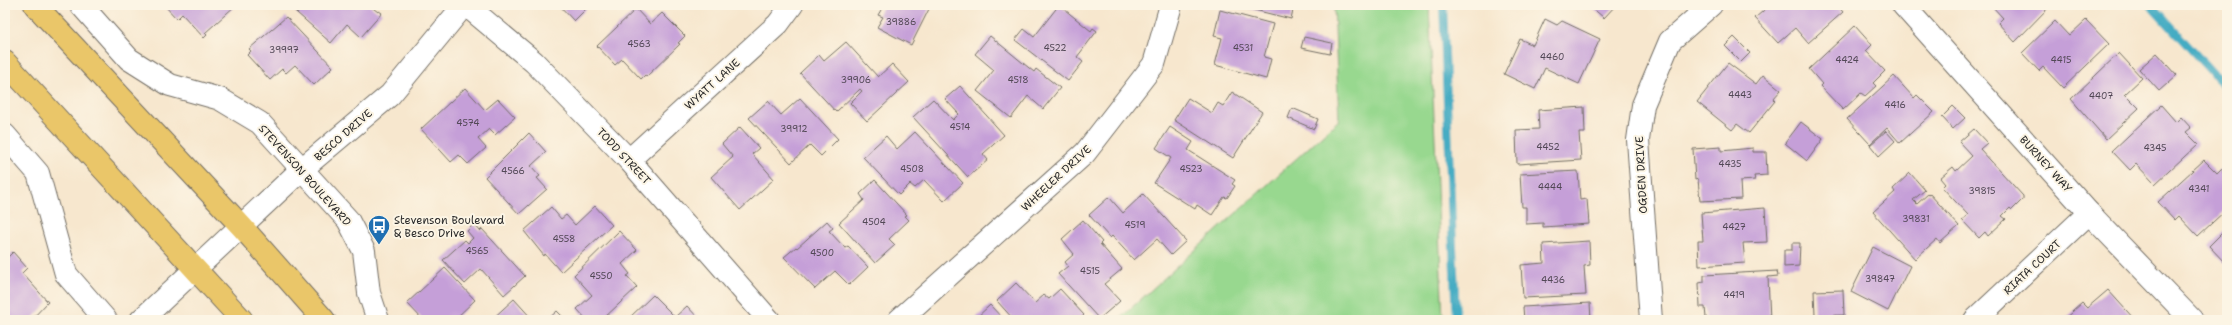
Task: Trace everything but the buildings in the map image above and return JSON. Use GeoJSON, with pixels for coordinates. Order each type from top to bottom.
{"type":"FeatureCollection","features":[{"type":"Feature","properties":{"kind":"main road"},"geometry":{"type":"LineString","coordinates":[[35,5],[242,227],[324,320]]}},
{"type":"Feature","properties":{"kind":"main road"},"geometry":{"type":"LineString","coordinates":[[5,62],[242,320]]}},
{"type":"Feature","properties":{"kind":"street","name":"STEVENSON BOULEVARD"},"geometry":{"type":"LineString","coordinates":[[80,5],[130,59],[170,85],[220,99],[260,123],[348,220],[364,251],[369,293],[378,320]]}},
{"type":"Feature","properties":{"kind":"street","name":"BESCO DRIVE"},"geometry":{"type":"LineString","coordinates":[[141,320],[195,268],[242,227],[302,169],[390,95],[465,5]]}},
{"type":"Feature","properties":{"kind":"street","name":"TODD STREET"},"geometry":{"type":"LineString","coordinates":[[465,5],[534,62],[629,160],[769,320]]}},
{"type":"Feature","properties":{"kind":"street","name":"WYATT LANE"},"geometry":{"type":"LineString","coordinates":[[629,160],[778,24],[792,5]]}},
{"type":"Feature","properties":{"kind":"street","name":"WHEELER DRIVE"},"geometry":{"type":"LineString","coordinates":[[899,320],[1086,153],[1154,64],[1172,5]]}},
{"type":"Feature","properties":{"kind":"street","name":"OGDEN DRIVE"},"geometry":{"type":"LineString","coordinates":[[1651,320],[1638,140],[1643,105],[1670,41],[1711,5]]}},
{"type":"Feature","properties":{"kind":"street","name":"BURNEY WAY"},"geometry":{"type":"LineString","coordinates":[[1903,5],[2089,213],[2192,320]]}},
{"type":"Feature","properties":{"kind":"street"},"geometry":{"type":"LineString","coordinates":[[5,135],[38,173],[66,274],[106,320]]}},
{"type":"Feature","properties":{"kind":"street","name":"RIATA COURT"},"geometry":{"type":"LineString","coordinates":[[1975,320],[2089,213]]}},
{"type":"Feature","properties":{"kind":"green space"},"geometry":{"type":"Polygon","coordinates":[[[1334,5],[1429,5],[1443,320],[1118,320],[1339,120],[1334,5]]]}},
{"type":"Feature","properties":{"kind":"waterway"},"geometry":{"type":"LineString","coordinates":[[1443,5],[1456,320]]}},
{"type":"Feature","properties":{"kind":"waterway"},"geometry":{"type":"LineString","coordinates":[[2151,5],[2227,89]]}},
{"type":"Feature","properties":{"kind":"place","name":"Stevenson Boulevard & Besco Drive"},"geometry":{"type":"Point","coordinates":[379,246]}}]}
